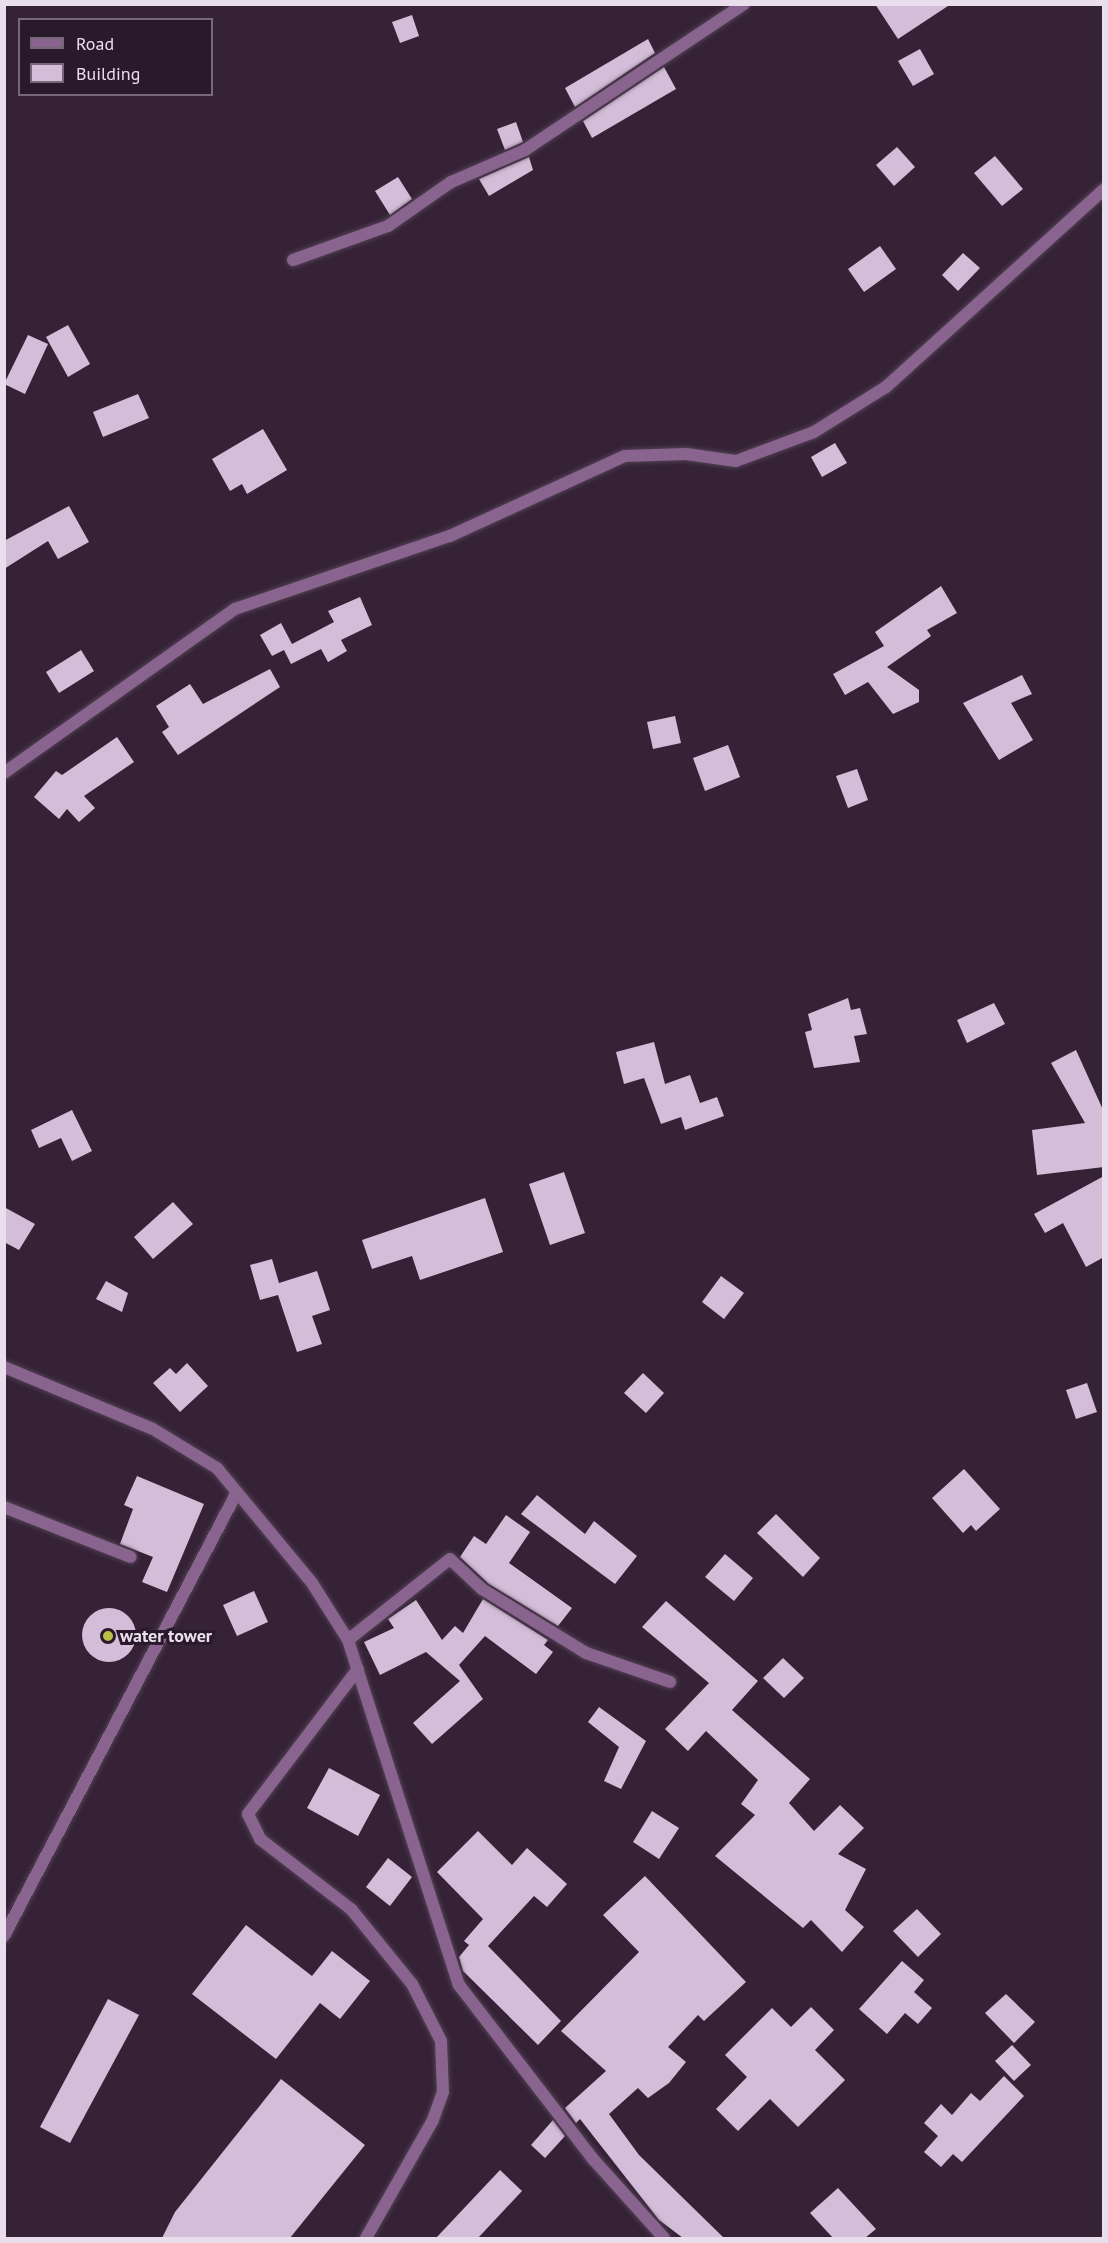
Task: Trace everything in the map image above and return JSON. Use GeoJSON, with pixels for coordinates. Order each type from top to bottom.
{"type":"FeatureCollection","features":[{"type":"Feature","properties":{"kind":"street"},"geometry":{"type":"LineString","coordinates":[[293,260],[388,226],[451,182],[525,150],[744,4]]}},
{"type":"Feature","properties":{"kind":"street"},"geometry":{"type":"LineString","coordinates":[[4,773],[235,609],[450,536],[625,456],[686,454],[736,461],[814,432],[886,387],[1104,189]]}},
{"type":"Feature","properties":{"kind":"street"},"geometry":{"type":"LineString","coordinates":[[4,1367],[153,1429],[217,1468],[312,1583],[348,1640],[459,1985],[593,2159],[664,2238]]}},
{"type":"Feature","properties":{"kind":"street"},"geometry":{"type":"LineString","coordinates":[[4,1936],[237,1492]]}},
{"type":"Feature","properties":{"kind":"street"},"geometry":{"type":"LineString","coordinates":[[4,1507],[131,1557]]}},
{"type":"Feature","properties":{"kind":"street"},"geometry":{"type":"LineString","coordinates":[[348,1640],[450,1559],[482,1589],[586,1653],[670,1682]]}},
{"type":"Feature","properties":{"kind":"street"},"geometry":{"type":"LineString","coordinates":[[358,1669],[248,1814],[260,1839],[351,1909],[412,1984],[441,2042],[443,2092],[433,2120],[366,2238]]}},
{"type":"Feature","properties":{"kind":"building"},"geometry":{"type":"Polygon","coordinates":[[[875,4],[951,4],[898,39],[875,4]]]}},
{"type":"Feature","properties":{"kind":"building"},"geometry":{"type":"Polygon","coordinates":[[[412,15],[419,36],[400,43],[392,22],[412,15]]]}},
{"type":"Feature","properties":{"kind":"building"},"geometry":{"type":"Polygon","coordinates":[[[648,39],[655,53],[575,107],[565,88],[648,39]]]}},
{"type":"Feature","properties":{"kind":"building"},"geometry":{"type":"Polygon","coordinates":[[[920,49],[934,74],[913,86],[898,61],[920,49]]]}},
{"type":"Feature","properties":{"kind":"building"},"geometry":{"type":"Polygon","coordinates":[[[664,67],[676,89],[592,138],[583,121],[664,67]]]}},
{"type":"Feature","properties":{"kind":"building"},"geometry":{"type":"Polygon","coordinates":[[[516,122],[523,142],[505,150],[497,129],[516,122]]]}},
{"type":"Feature","properties":{"kind":"building"},"geometry":{"type":"Polygon","coordinates":[[[897,147],[915,167],[894,186],[876,165],[897,147]]]}},
{"type":"Feature","properties":{"kind":"building"},"geometry":{"type":"Polygon","coordinates":[[[995,156],[1023,189],[1002,206],[974,173],[995,156]]]}},
{"type":"Feature","properties":{"kind":"building"},"geometry":{"type":"Polygon","coordinates":[[[529,157],[533,170],[489,196],[479,179],[529,157]]]}},
{"type":"Feature","properties":{"kind":"building"},"geometry":{"type":"Polygon","coordinates":[[[398,177],[412,199],[390,215],[375,191],[398,177]]]}},
{"type":"Feature","properties":{"kind":"building"},"geometry":{"type":"Polygon","coordinates":[[[880,246],[896,269],[864,292],[848,269],[880,246]]]}},
{"type":"Feature","properties":{"kind":"building"},"geometry":{"type":"Polygon","coordinates":[[[963,253],[980,268],[958,291],[942,275],[963,253]]]}},
{"type":"Feature","properties":{"kind":"building"},"geometry":{"type":"Polygon","coordinates":[[[68,325],[90,364],[68,377],[46,337],[68,325]]]}},
{"type":"Feature","properties":{"kind":"building"},"geometry":{"type":"Polygon","coordinates":[[[28,335],[48,344],[25,394],[4,384],[28,335]]]}},
{"type":"Feature","properties":{"kind":"building"},"geometry":{"type":"Polygon","coordinates":[[[138,394],[149,418],[103,437],[93,412],[138,394]]]}},
{"type":"Feature","properties":{"kind":"building"},"geometry":{"type":"Polygon","coordinates":[[[263,429],[287,470],[247,494],[242,484],[230,491],[212,459],[263,429]]]}},
{"type":"Feature","properties":{"kind":"building"},"geometry":{"type":"Polygon","coordinates":[[[835,443],[847,463],[822,477],[811,457],[835,443]]]}},
{"type":"Feature","properties":{"kind":"building"},"geometry":{"type":"Polygon","coordinates":[[[69,506],[89,542],[58,559],[48,541],[4,569],[4,541],[69,506]]]}},
{"type":"Feature","properties":{"kind":"building"},"geometry":{"type":"Polygon","coordinates":[[[941,586],[957,613],[927,630],[931,636],[887,667],[919,690],[919,702],[893,714],[868,682],[845,695],[833,674],[884,646],[875,632],[941,586]]]}},
{"type":"Feature","properties":{"kind":"building"},"geometry":{"type":"Polygon","coordinates":[[[360,597],[372,625],[341,640],[347,651],[328,662],[321,649],[291,664],[284,650],[272,656],[260,635],[281,623],[292,644],[334,622],[328,611],[360,597]]]}},
{"type":"Feature","properties":{"kind":"building"},"geometry":{"type":"Polygon","coordinates":[[[81,650],[94,671],[59,693],[46,672],[81,650]]]}},
{"type":"Feature","properties":{"kind":"building"},"geometry":{"type":"Polygon","coordinates":[[[270,669],[280,687],[178,755],[162,732],[169,727],[156,706],[190,684],[203,704],[270,669]]]}},
{"type":"Feature","properties":{"kind":"building"},"geometry":{"type":"Polygon","coordinates":[[[1022,675],[1032,694],[1011,703],[1033,740],[999,760],[963,703],[1022,675]]]}},
{"type":"Feature","properties":{"kind":"building"},"geometry":{"type":"Polygon","coordinates":[[[675,716],[681,743],[653,749],[647,722],[675,716]]]}},
{"type":"Feature","properties":{"kind":"building"},"geometry":{"type":"Polygon","coordinates":[[[117,737],[134,762],[84,796],[95,808],[79,822],[67,809],[59,819],[34,797],[56,771],[62,775],[117,737]]]}},
{"type":"Feature","properties":{"kind":"building"},"geometry":{"type":"Polygon","coordinates":[[[728,745],[740,777],[705,791],[693,758],[728,745]]]}},
{"type":"Feature","properties":{"kind":"building"},"geometry":{"type":"Polygon","coordinates":[[[857,769],[868,800],[848,808],[836,776],[857,769]]]}},
{"type":"Feature","properties":{"kind":"building"},"geometry":{"type":"Polygon","coordinates":[[[848,998],[851,1010],[860,1008],[867,1034],[854,1036],[860,1062],[814,1068],[805,1032],[812,1030],[808,1014],[848,998]]]}},
{"type":"Feature","properties":{"kind":"building"},"geometry":{"type":"Polygon","coordinates":[[[994,1003],[1005,1024],[967,1043],[957,1020],[994,1003]]]}},
{"type":"Feature","properties":{"kind":"building"},"geometry":{"type":"Polygon","coordinates":[[[654,1042],[665,1084],[690,1075],[700,1103],[717,1097],[724,1116],[685,1130],[681,1117],[661,1124],[644,1078],[624,1084],[616,1052],[654,1042]]]}},
{"type":"Feature","properties":{"kind":"building"},"geometry":{"type":"Polygon","coordinates":[[[1076,1050],[1104,1112],[1104,1167],[1037,1175],[1032,1130],[1085,1123],[1051,1063],[1076,1050]]]}},
{"type":"Feature","properties":{"kind":"building"},"geometry":{"type":"Polygon","coordinates":[[[72,1110],[92,1151],[72,1161],[61,1138],[39,1148],[31,1130],[72,1110]]]}},
{"type":"Feature","properties":{"kind":"building"},"geometry":{"type":"Polygon","coordinates":[[[564,1172],[585,1233],[550,1245],[529,1184],[564,1172]]]}},
{"type":"Feature","properties":{"kind":"building"},"geometry":{"type":"Polygon","coordinates":[[[1104,1176],[1104,1257],[1086,1267],[1063,1223],[1045,1233],[1034,1214],[1104,1176]]]}},
{"type":"Feature","properties":{"kind":"building"},"geometry":{"type":"Polygon","coordinates":[[[485,1198],[503,1252],[420,1280],[412,1256],[372,1269],[362,1240],[485,1198]]]}},
{"type":"Feature","properties":{"kind":"building"},"geometry":{"type":"Polygon","coordinates":[[[173,1202],[193,1224],[153,1259],[134,1237],[173,1202]]]}},
{"type":"Feature","properties":{"kind":"building"},"geometry":{"type":"Polygon","coordinates":[[[4,1207],[35,1224],[19,1250],[4,1242],[4,1207]]]}},
{"type":"Feature","properties":{"kind":"building"},"geometry":{"type":"Polygon","coordinates":[[[272,1259],[279,1283],[317,1271],[330,1310],[312,1316],[322,1344],[297,1352],[278,1295],[260,1300],[250,1265],[272,1259]]]}},
{"type":"Feature","properties":{"kind":"building"},"geometry":{"type":"Polygon","coordinates":[[[721,1276],[744,1293],[724,1319],[702,1302],[721,1276]]]}},
{"type":"Feature","properties":{"kind":"building"},"geometry":{"type":"Polygon","coordinates":[[[106,1281],[128,1293],[122,1312],[96,1299],[106,1281]]]}},
{"type":"Feature","properties":{"kind":"building"},"geometry":{"type":"Polygon","coordinates":[[[187,1363],[208,1386],[180,1412],[153,1383],[170,1368],[176,1374],[187,1363]]]}},
{"type":"Feature","properties":{"kind":"building"},"geometry":{"type":"Polygon","coordinates":[[[643,1373],[664,1393],[646,1413],[624,1393],[643,1373]]]}},
{"type":"Feature","properties":{"kind":"building"},"geometry":{"type":"Polygon","coordinates":[[[1087,1383],[1097,1412],[1076,1419],[1066,1390],[1087,1383]]]}},
{"type":"Feature","properties":{"kind":"building"},"geometry":{"type":"Polygon","coordinates":[[[964,1469],[1000,1509],[976,1531],[971,1525],[963,1533],[932,1498],[964,1469]]]}},
{"type":"Feature","properties":{"kind":"building"},"geometry":{"type":"Polygon","coordinates":[[[137,1476],[204,1504],[167,1592],[142,1582],[153,1557],[120,1544],[133,1509],[124,1505],[137,1476]]]}},
{"type":"Feature","properties":{"kind":"building"},"geometry":{"type":"Polygon","coordinates":[[[537,1495],[585,1534],[594,1521],[637,1556],[615,1584],[521,1514],[537,1495]]]}},
{"type":"Feature","properties":{"kind":"building"},"geometry":{"type":"Polygon","coordinates":[[[776,1514],[820,1558],[803,1577],[757,1533],[776,1514]]]}},
{"type":"Feature","properties":{"kind":"building"},"geometry":{"type":"Polygon","coordinates":[[[506,1515],[530,1532],[509,1563],[572,1608],[558,1626],[489,1584],[460,1557],[474,1536],[486,1544],[506,1515]]]}},
{"type":"Feature","properties":{"kind":"building"},"geometry":{"type":"Polygon","coordinates":[[[725,1554],[753,1578],[734,1601],[705,1577],[725,1554]]]}},
{"type":"Feature","properties":{"kind":"building"},"geometry":{"type":"Polygon","coordinates":[[[254,1591],[268,1622],[237,1636],[223,1605],[254,1591]]]}},
{"type":"Feature","properties":{"kind":"building"},"geometry":{"type":"Polygon","coordinates":[[[483,1599],[548,1640],[544,1645],[553,1652],[536,1674],[485,1636],[459,1665],[483,1699],[432,1744],[413,1723],[460,1681],[426,1652],[380,1675],[364,1642],[394,1628],[388,1619],[416,1600],[442,1640],[455,1626],[463,1633],[483,1599]]]}},
{"type":"Feature","properties":{"kind":"building"},"geometry":{"type":"Polygon","coordinates":[[[666,1601],[758,1681],[732,1710],[810,1779],[789,1803],[814,1831],[840,1805],[864,1828],[838,1854],[866,1869],[845,1910],[864,1927],[842,1952],[811,1920],[803,1928],[715,1856],[755,1815],[741,1804],[758,1780],[706,1731],[688,1751],[665,1729],[709,1683],[642,1627],[666,1601]]]}},
{"type":"Feature","properties":{"kind":"building","name":"water tower"},"geometry":{"type":"Polygon","coordinates":[[[104,1608],[114,1608],[124,1612],[132,1620],[136,1635],[132,1650],[124,1658],[114,1662],[104,1662],[94,1658],[86,1650],[82,1640],[82,1630],[86,1620],[94,1612],[104,1608]]]}},
{"type":"Feature","properties":{"kind":"building"},"geometry":{"type":"Polygon","coordinates":[[[783,1658],[804,1678],[784,1698],[763,1678],[783,1658]]]}},
{"type":"Feature","properties":{"kind":"building"},"geometry":{"type":"Polygon","coordinates":[[[599,1707],[646,1741],[621,1789],[604,1781],[619,1747],[588,1722],[599,1707]]]}},
{"type":"Feature","properties":{"kind":"building"},"geometry":{"type":"Polygon","coordinates":[[[329,1768],[380,1795],[358,1836],[307,1808],[329,1768]]]}},
{"type":"Feature","properties":{"kind":"building"},"geometry":{"type":"Polygon","coordinates":[[[652,1811],[679,1828],[659,1859],[633,1842],[652,1811]]]}},
{"type":"Feature","properties":{"kind":"building"},"geometry":{"type":"Polygon","coordinates":[[[478,1831],[512,1865],[527,1848],[567,1884],[547,1907],[534,1896],[488,1946],[561,2021],[538,2045],[463,1971],[459,1957],[469,1945],[464,1941],[483,1919],[437,1872],[478,1831]]]}},
{"type":"Feature","properties":{"kind":"building"},"geometry":{"type":"Polygon","coordinates":[[[388,1858],[412,1877],[390,1906],[366,1887],[388,1858]]]}},
{"type":"Feature","properties":{"kind":"building"},"geometry":{"type":"Polygon","coordinates":[[[645,1876],[746,1982],[704,2021],[698,2015],[668,2047],[686,2062],[669,2083],[648,2098],[638,2088],[609,2114],[639,2155],[724,2238],[683,2238],[659,2220],[580,2119],[576,2123],[565,2108],[606,2071],[561,2031],[639,1952],[603,1915],[645,1876]]]}},
{"type":"Feature","properties":{"kind":"building"},"geometry":{"type":"Polygon","coordinates":[[[917,1909],[941,1934],[918,1957],[893,1931],[917,1909]]]}},
{"type":"Feature","properties":{"kind":"building"},"geometry":{"type":"Polygon","coordinates":[[[246,1925],[312,1976],[332,1951],[370,1981],[340,2019],[320,2003],[276,2059],[192,1994],[246,1925]]]}},
{"type":"Feature","properties":{"kind":"building"},"geometry":{"type":"Polygon","coordinates":[[[902,1961],[924,1980],[914,1992],[932,2008],[918,2024],[905,2013],[887,2034],[859,2009],[902,1961]]]}},
{"type":"Feature","properties":{"kind":"building"},"geometry":{"type":"Polygon","coordinates":[[[1006,1994],[1035,2022],[1014,2043],[985,2013],[1006,1994]]]}},
{"type":"Feature","properties":{"kind":"building"},"geometry":{"type":"Polygon","coordinates":[[[108,1999],[139,2015],[70,2143],[40,2127],[108,1999]]]}},
{"type":"Feature","properties":{"kind":"building"},"geometry":{"type":"Polygon","coordinates":[[[811,2007],[834,2030],[815,2050],[845,2080],[798,2127],[770,2099],[738,2131],[716,2109],[747,2077],[725,2055],[772,2008],[791,2027],[811,2007]]]}},
{"type":"Feature","properties":{"kind":"building"},"geometry":{"type":"Polygon","coordinates":[[[1012,2045],[1031,2065],[1014,2081],[995,2061],[1012,2045]]]}},
{"type":"Feature","properties":{"kind":"building"},"geometry":{"type":"Polygon","coordinates":[[[1004,2076],[1024,2096],[962,2162],[953,2154],[941,2167],[924,2152],[938,2136],[924,2123],[941,2104],[952,2115],[971,2093],[980,2101],[1004,2076]]]}},
{"type":"Feature","properties":{"kind":"building"},"geometry":{"type":"Polygon","coordinates":[[[281,2079],[365,2145],[290,2238],[162,2238],[175,2212],[281,2079]]]}},
{"type":"Feature","properties":{"kind":"building"},"geometry":{"type":"Polygon","coordinates":[[[553,2120],[565,2136],[545,2158],[531,2145],[553,2120]]]}},
{"type":"Feature","properties":{"kind":"building"},"geometry":{"type":"Polygon","coordinates":[[[500,2170],[522,2191],[478,2238],[436,2238],[500,2170]]]}},
{"type":"Feature","properties":{"kind":"building"},"geometry":{"type":"Polygon","coordinates":[[[838,2188],[876,2229],[865,2238],[833,2238],[810,2213],[838,2188]]]}},
{"type":"Feature","properties":{"kind":"place","name":"water tower"},"geometry":{"type":"Point","coordinates":[108,1636]}}]}
